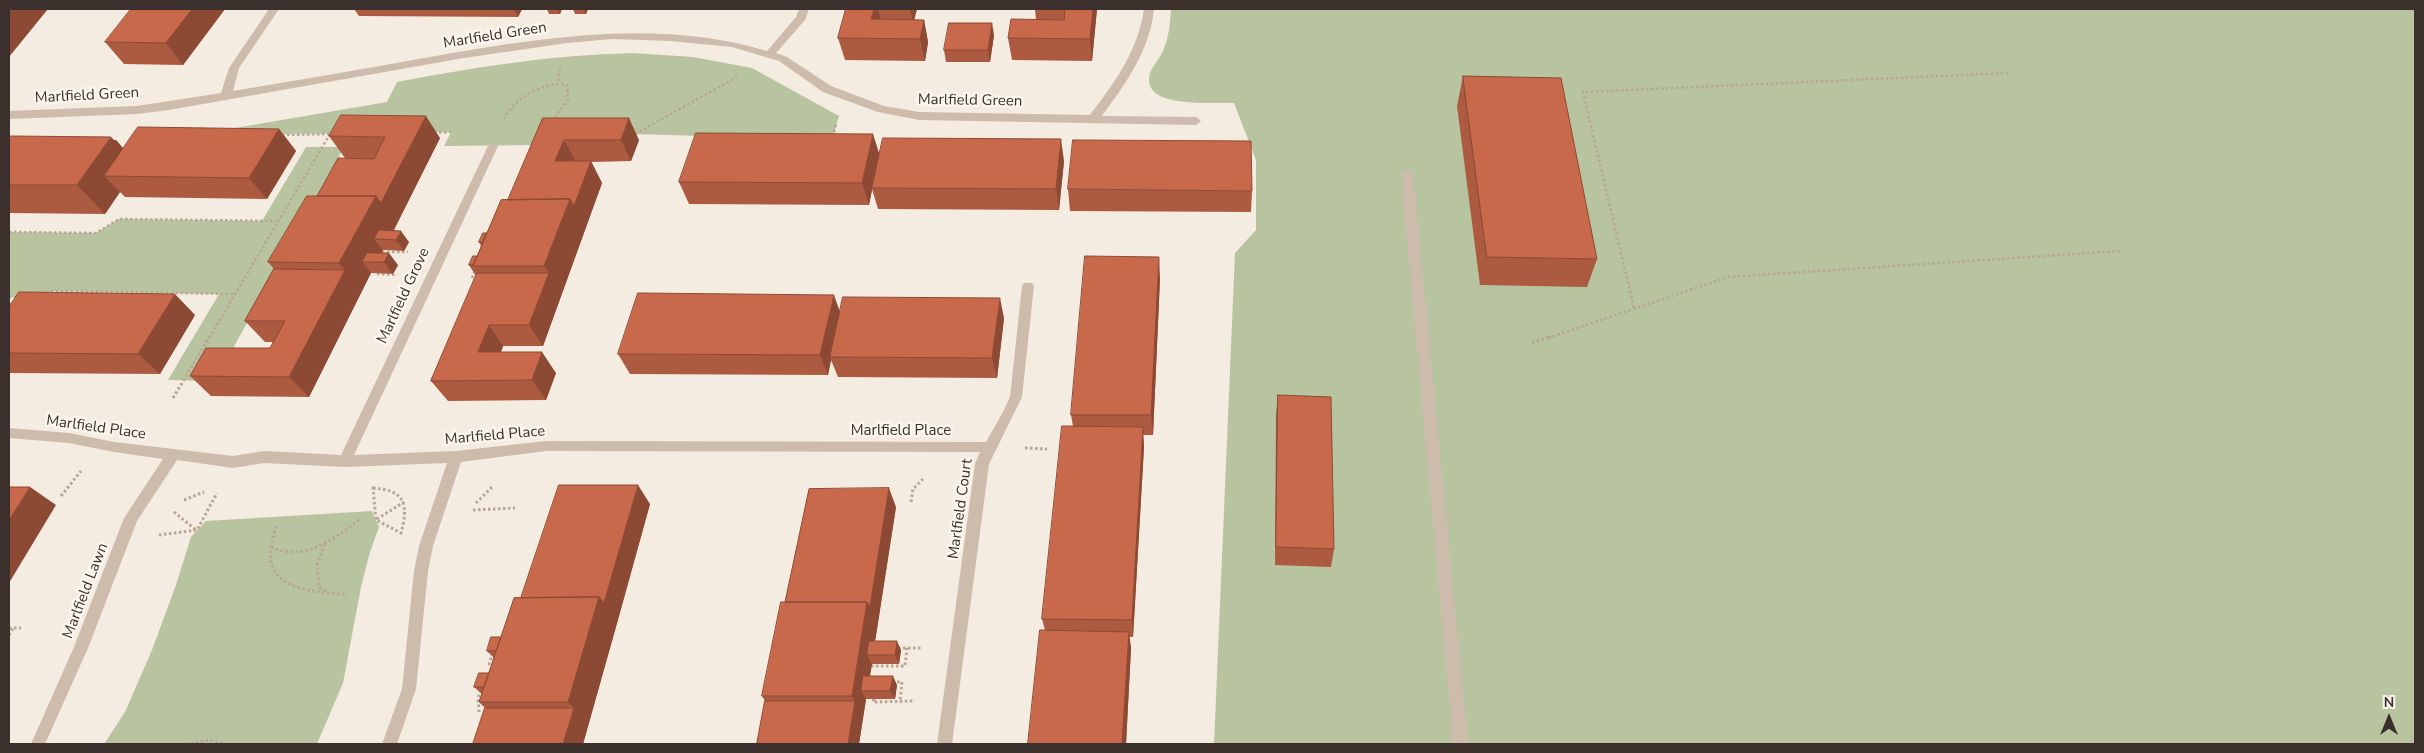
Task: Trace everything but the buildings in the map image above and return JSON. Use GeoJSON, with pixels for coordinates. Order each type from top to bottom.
{"type":"FeatureCollection","features":[{"type":"Feature","properties":{"kind":"street"},"geometry":{"type":"LineString","coordinates":[[226,96],[234,68],[274,9]]}},
{"type":"Feature","properties":{"kind":"street"},"geometry":{"type":"LineString","coordinates":[[769,54],[801,18],[804,9]]}},
{"type":"Feature","properties":{"kind":"street"},"geometry":{"type":"LineString","coordinates":[[1094,118],[1128,71],[1141,48],[1148,26],[1149,9]]}},
{"type":"Feature","properties":{"kind":"street","name":"Marlfield Green"},"geometry":{"type":"LineString","coordinates":[[9,115],[137,110],[464,55],[568,40],[612,36],[670,38],[732,44],[784,59],[827,89],[882,109],[919,116],[1196,121]]}},
{"type":"Feature","properties":{"kind":"street","name":"Marlfield Grove"},"geometry":{"type":"LineString","coordinates":[[345,461],[493,146]]}},
{"type":"Feature","properties":{"kind":"street"},"geometry":{"type":"LineString","coordinates":[[1407,174],[1462,744]]}},
{"type":"Feature","properties":{"kind":"street","name":"Marlfield Court"},"geometry":{"type":"LineString","coordinates":[[945,744],[982,464],[987,448],[1006,422],[1016,398],[1028,286]]}},
{"type":"Feature","properties":{"kind":"street","name":"Marlfield Place"},"geometry":{"type":"LineString","coordinates":[[9,434],[69,438],[233,462],[264,457],[345,461],[456,457],[546,446],[987,448]]}},
{"type":"Feature","properties":{"kind":"street","name":"Marlfield Lawn"},"geometry":{"type":"LineString","coordinates":[[38,744],[81,648],[131,518],[173,454]]}},
{"type":"Feature","properties":{"kind":"street"},"geometry":{"type":"LineString","coordinates":[[390,744],[409,688],[421,571],[426,546],[456,457]]}},
{"type":"Feature","properties":{"kind":"path"},"geometry":{"type":"LineString","coordinates":[[635,134],[743,73]]}},
{"type":"Feature","properties":{"kind":"path"},"geometry":{"type":"LineString","coordinates":[[1634,308],[1583,92],[2008,73]]}},
{"type":"Feature","properties":{"kind":"path"},"geometry":{"type":"LineString","coordinates":[[502,122],[507,112],[547,83],[561,81],[567,85],[568,100],[548,125]]}},
{"type":"Feature","properties":{"kind":"path"},"geometry":{"type":"LineString","coordinates":[[832,140],[839,116]]}},
{"type":"Feature","properties":{"kind":"path"},"geometry":{"type":"LineString","coordinates":[[431,133],[451,132]]}},
{"type":"Feature","properties":{"kind":"path"},"geometry":{"type":"LineString","coordinates":[[173,398],[330,134]]}},
{"type":"Feature","properties":{"kind":"path"},"geometry":{"type":"LineString","coordinates":[[273,135],[337,134]]}},
{"type":"Feature","properties":{"kind":"path"},"geometry":{"type":"LineString","coordinates":[[9,232],[96,232],[119,219],[278,221]]}},
{"type":"Feature","properties":{"kind":"path"},"geometry":{"type":"LineString","coordinates":[[382,252],[408,253],[411,247]]}},
{"type":"Feature","properties":{"kind":"path"},"geometry":{"type":"LineString","coordinates":[[1532,342],[1728,277],[2120,251]]}},
{"type":"Feature","properties":{"kind":"path"},"geometry":{"type":"LineString","coordinates":[[477,266],[472,278],[479,278]]}},
{"type":"Feature","properties":{"kind":"path"},"geometry":{"type":"LineString","coordinates":[[377,274],[397,275],[400,269]]}},
{"type":"Feature","properties":{"kind":"path"},"geometry":{"type":"LineString","coordinates":[[45,294],[52,291],[234,294]]}},
{"type":"Feature","properties":{"kind":"path"},"geometry":{"type":"LineString","coordinates":[[9,297],[28,297]]}},
{"type":"Feature","properties":{"kind":"path"},"geometry":{"type":"LineString","coordinates":[[1022,448],[1047,449]]}},
{"type":"Feature","properties":{"kind":"path"},"geometry":{"type":"LineString","coordinates":[[61,496],[86,466]]}},
{"type":"Feature","properties":{"kind":"path"},"geometry":{"type":"LineString","coordinates":[[911,502],[912,489],[926,476]]}},
{"type":"Feature","properties":{"kind":"path"},"geometry":{"type":"LineString","coordinates":[[496,482],[471,510],[515,508]]}},
{"type":"Feature","properties":{"kind":"path"},"geometry":{"type":"LineString","coordinates":[[373,488],[385,488],[400,495],[404,502],[406,514],[401,533],[376,520],[373,488]]}},
{"type":"Feature","properties":{"kind":"path"},"geometry":{"type":"LineString","coordinates":[[197,530],[219,489]]}},
{"type":"Feature","properties":{"kind":"path"},"geometry":{"type":"LineString","coordinates":[[376,520],[404,502]]}},
{"type":"Feature","properties":{"kind":"path"},"geometry":{"type":"LineString","coordinates":[[170,509],[197,530]]}},
{"type":"Feature","properties":{"kind":"path"},"geometry":{"type":"LineString","coordinates":[[271,547],[278,551],[294,553],[314,549],[326,544],[359,520]]}},
{"type":"Feature","properties":{"kind":"path"},"geometry":{"type":"LineString","coordinates":[[276,526],[271,547],[274,569],[279,576],[297,586],[347,594]]}},
{"type":"Feature","properties":{"kind":"path"},"geometry":{"type":"LineString","coordinates":[[151,536],[197,530]]}},
{"type":"Feature","properties":{"kind":"path"},"geometry":{"type":"LineString","coordinates":[[326,544],[319,554],[316,573],[320,587],[328,592]]}},
{"type":"Feature","properties":{"kind":"path"},"geometry":{"type":"LineString","coordinates":[[9,635],[11,628],[22,628]]}},
{"type":"Feature","properties":{"kind":"path"},"geometry":{"type":"LineString","coordinates":[[495,645],[489,664],[497,663]]}},
{"type":"Feature","properties":{"kind":"path"},"geometry":{"type":"LineString","coordinates":[[891,648],[923,648]]}},
{"type":"Feature","properties":{"kind":"path"},"geometry":{"type":"LineString","coordinates":[[871,666],[905,666],[907,648]]}},
{"type":"Feature","properties":{"kind":"path"},"geometry":{"type":"LineString","coordinates":[[479,712],[478,698],[484,680]]}},
{"type":"Feature","properties":{"kind":"path"},"geometry":{"type":"LineString","coordinates":[[885,682],[902,682],[900,701]]}},
{"type":"Feature","properties":{"kind":"path"},"geometry":{"type":"LineString","coordinates":[[478,698],[487,698]]}},
{"type":"Feature","properties":{"kind":"path"},"geometry":{"type":"LineString","coordinates":[[874,699],[873,702],[915,701]]}},
{"type":"Feature","properties":{"kind":"path"},"geometry":{"type":"LineString","coordinates":[[191,744],[207,741],[225,744]]}},
{"type":"Feature","properties":{"kind":"green space"},"geometry":{"type":"Polygon","coordinates":[[[1171,9],[2415,9],[2415,744],[1214,744],[1235,253],[1256,230],[1256,160],[1234,103],[1183,102],[1158,95],[1151,88],[1150,74],[1165,46],[1171,9]]]}},
{"type":"Feature","properties":{"kind":"green space"},"geometry":{"type":"Polygon","coordinates":[[[632,53],[693,57],[752,68],[839,116],[832,140],[635,134],[544,145],[444,146],[451,132],[194,135],[387,102],[397,82],[543,59],[632,53]]]}},
{"type":"Feature","properties":{"kind":"green space"},"geometry":{"type":"Polygon","coordinates":[[[306,147],[344,147],[215,381],[168,380],[219,294],[52,291],[37,297],[9,297],[9,232],[96,233],[119,219],[262,221],[306,147]]]}},
{"type":"Feature","properties":{"kind":"green space"},"geometry":{"type":"Polygon","coordinates":[[[372,511],[379,527],[361,587],[343,683],[317,744],[104,744],[125,712],[152,650],[191,537],[206,521],[372,511]]]}}]}
